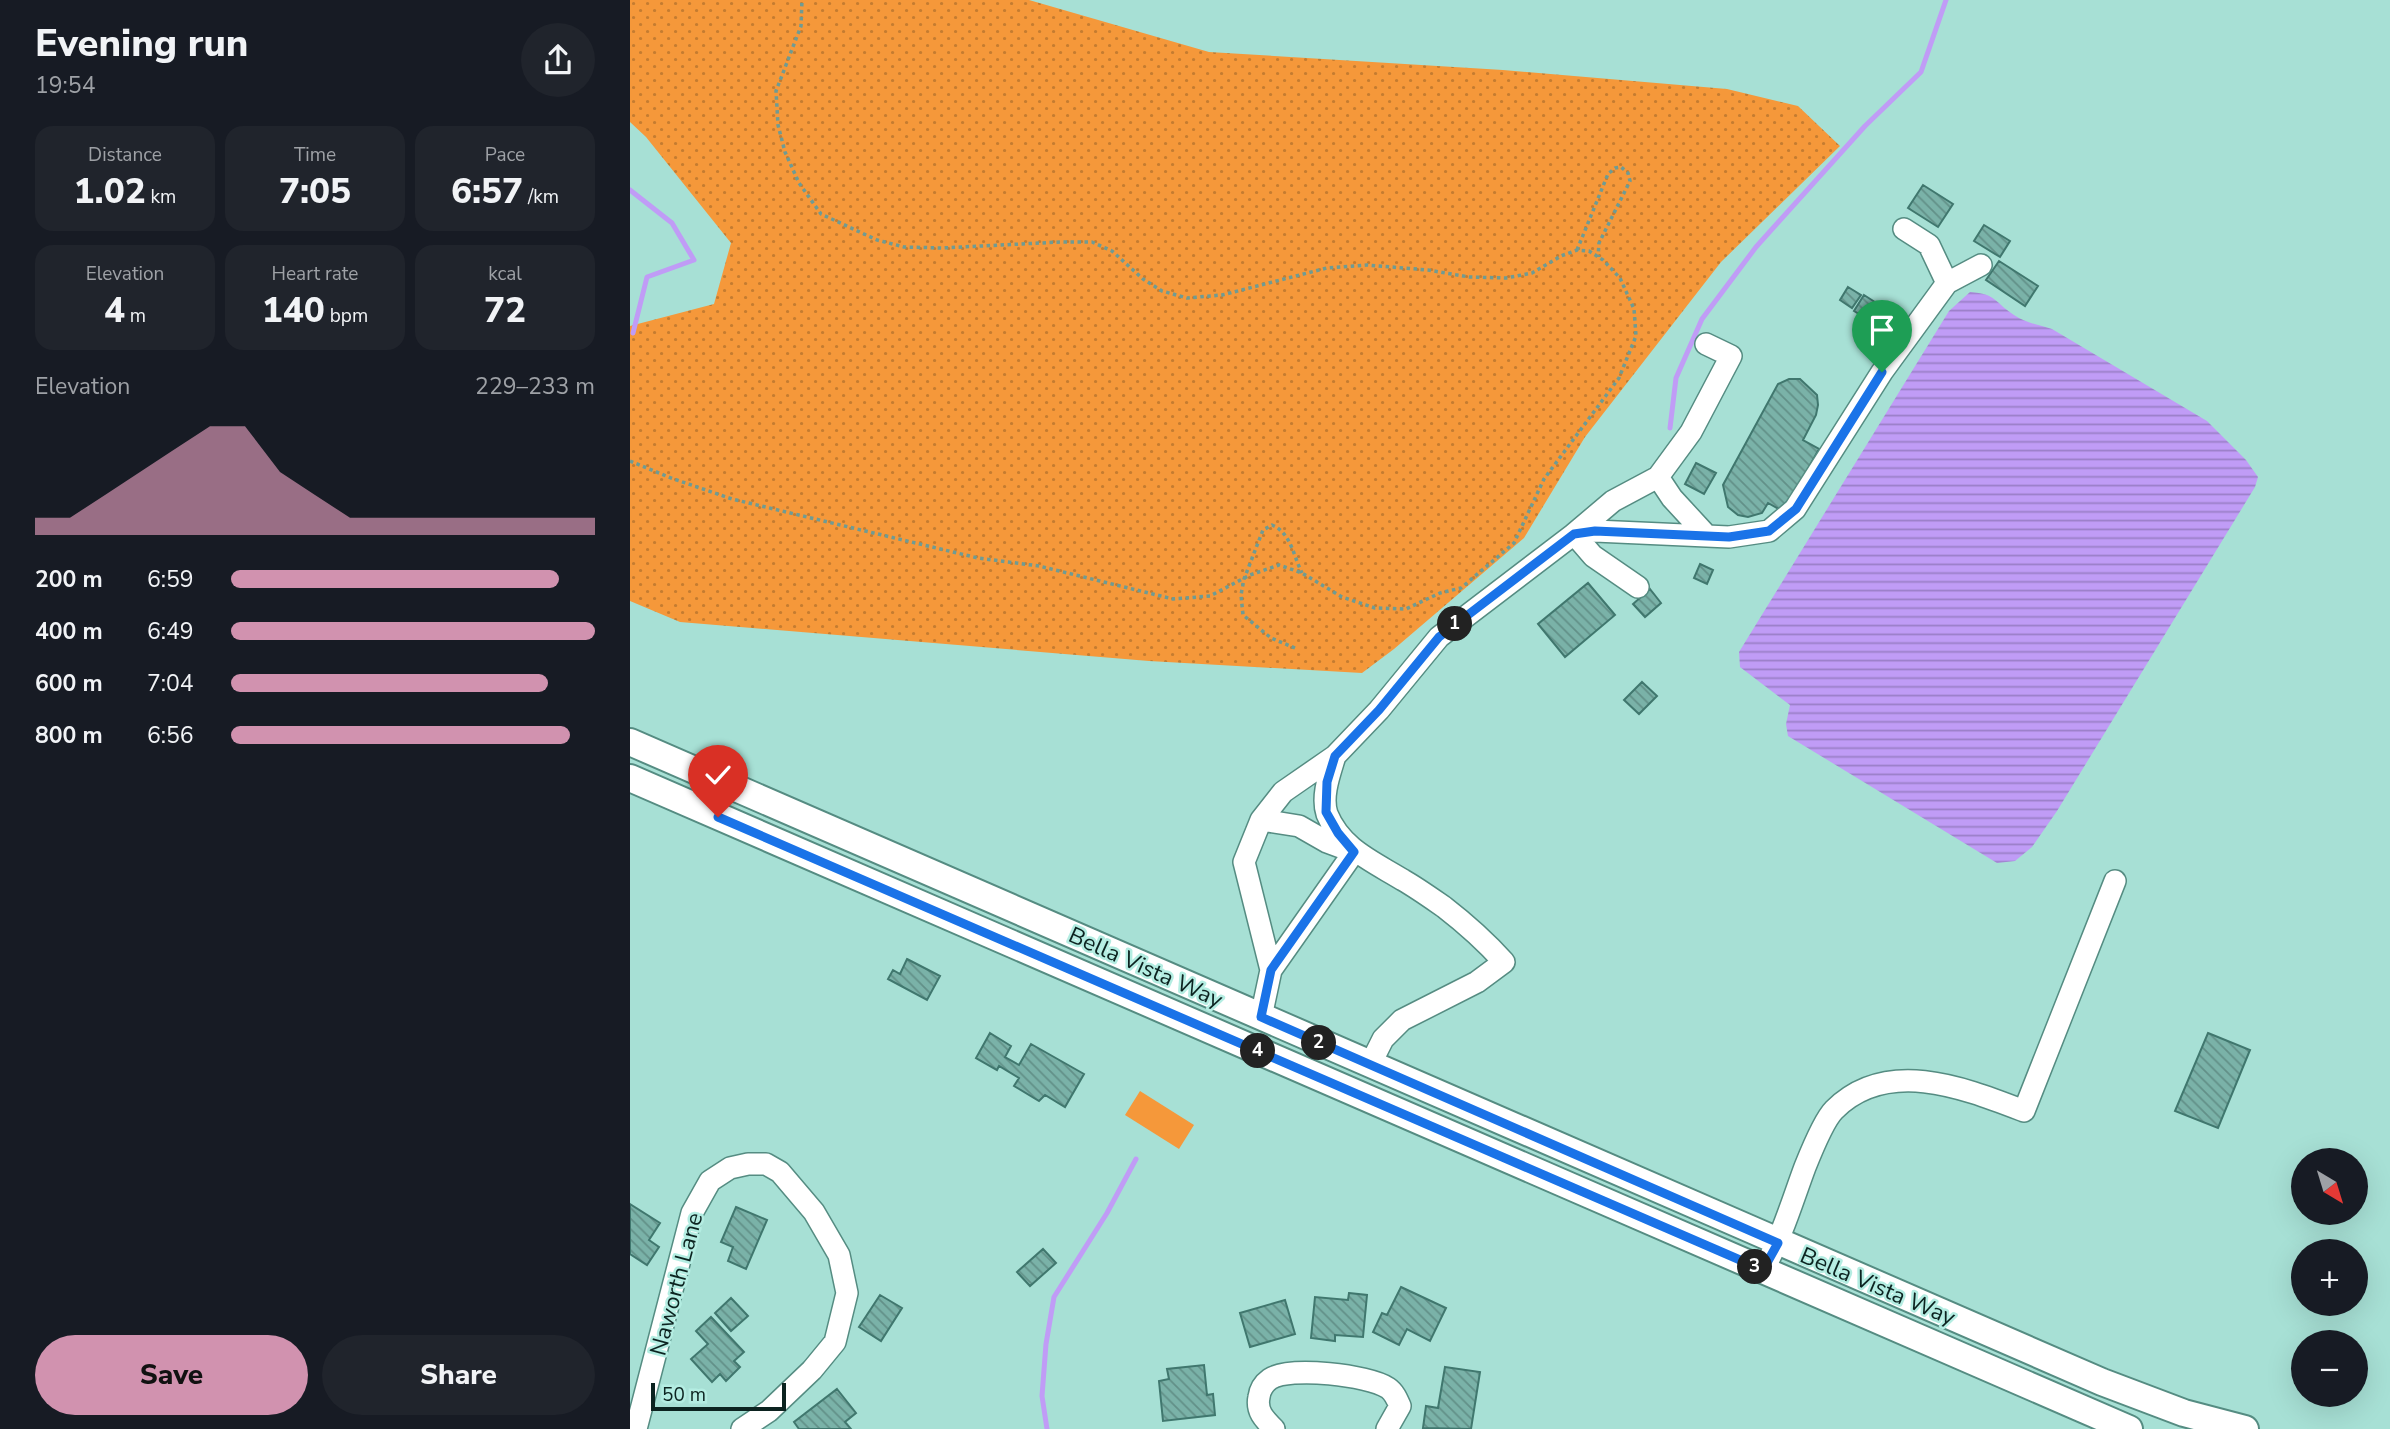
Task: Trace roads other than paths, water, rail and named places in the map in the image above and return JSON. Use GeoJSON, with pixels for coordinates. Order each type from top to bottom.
{"type":"FeatureCollection","features":[{"type":"Feature","properties":{"kind":"main road","name":"Bella Vista Way"},"geometry":{"type":"LineString","coordinates":[[630,742],[2102,1382],[2184,1413],[2245,1429]]}},
{"type":"Feature","properties":{"kind":"main road","name":"Bella Vista Way"},"geometry":{"type":"LineString","coordinates":[[630,778],[2129,1429]]}},
{"type":"Feature","properties":{"kind":"street"},"geometry":{"type":"LineString","coordinates":[[1904,229],[1929,244],[1947,284]]}},
{"type":"Feature","properties":{"kind":"street"},"geometry":{"type":"LineString","coordinates":[[1574,534],[1595,531],[1729,537],[1769,531],[1796,509],[1882,372],[1947,284],[1981,265]]}},
{"type":"Feature","properties":{"kind":"street"},"geometry":{"type":"LineString","coordinates":[[1271,970],[1244,862],[1261,820],[1283,792],[1335,756],[1379,710],[1439,637],[1574,534],[1613,500],[1658,477],[1691,432],[1731,356],[1706,344]]}},
{"type":"Feature","properties":{"kind":"street"},"geometry":{"type":"LineString","coordinates":[[1658,477],[1672,498],[1707,536]]}},
{"type":"Feature","properties":{"kind":"street"},"geometry":{"type":"LineString","coordinates":[[1574,534],[1592,556],[1638,587]]}},
{"type":"Feature","properties":{"kind":"street"},"geometry":{"type":"LineString","coordinates":[[1335,756],[1327,782],[1326,812],[1338,833],[1354,852]]}},
{"type":"Feature","properties":{"kind":"street"},"geometry":{"type":"LineString","coordinates":[[1261,820],[1299,826],[1406,881],[1482,938],[1504,962],[1477,982],[1402,1020],[1383,1040],[1370,1065]]}},
{"type":"Feature","properties":{"kind":"street"},"geometry":{"type":"LineString","coordinates":[[1261,1017],[1271,970],[1354,852]]}},
{"type":"Feature","properties":{"kind":"street"},"geometry":{"type":"LineString","coordinates":[[1763,1270],[1778,1243],[1806,1164],[1833,1111],[1861,1090],[1895,1080],[1934,1082],[1973,1092],[2024,1111],[2115,881]]}},
{"type":"Feature","properties":{"kind":"street","name":"Naworth Lane"},"geometry":{"type":"LineString","coordinates":[[636,1429],[692,1213],[710,1181],[730,1168],[766,1164],[779,1172],[814,1212],[839,1255],[847,1293],[835,1342],[812,1370],[769,1411],[742,1429]]}},
{"type":"Feature","properties":{"kind":"street"},"geometry":{"type":"LineString","coordinates":[[1275,1429],[1264,1419],[1257,1406],[1261,1388],[1270,1379],[1281,1374],[1312,1373],[1346,1376],[1387,1387],[1396,1396],[1400,1406],[1387,1429]]}},
{"type":"Feature","properties":{"kind":"waterway"},"geometry":{"type":"LineString","coordinates":[[1670,428],[1676,378],[1702,319],[1756,247],[1865,126],[1921,72],[1946,0]]}},
{"type":"Feature","properties":{"kind":"waterway"},"geometry":{"type":"LineString","coordinates":[[630,190],[672,223],[694,260],[647,277],[633,333]]}},
{"type":"Feature","properties":{"kind":"waterway"},"geometry":{"type":"LineString","coordinates":[[1047,1429],[1042,1396],[1046,1344],[1054,1297],[1107,1213],[1136,1159]]}}]}
